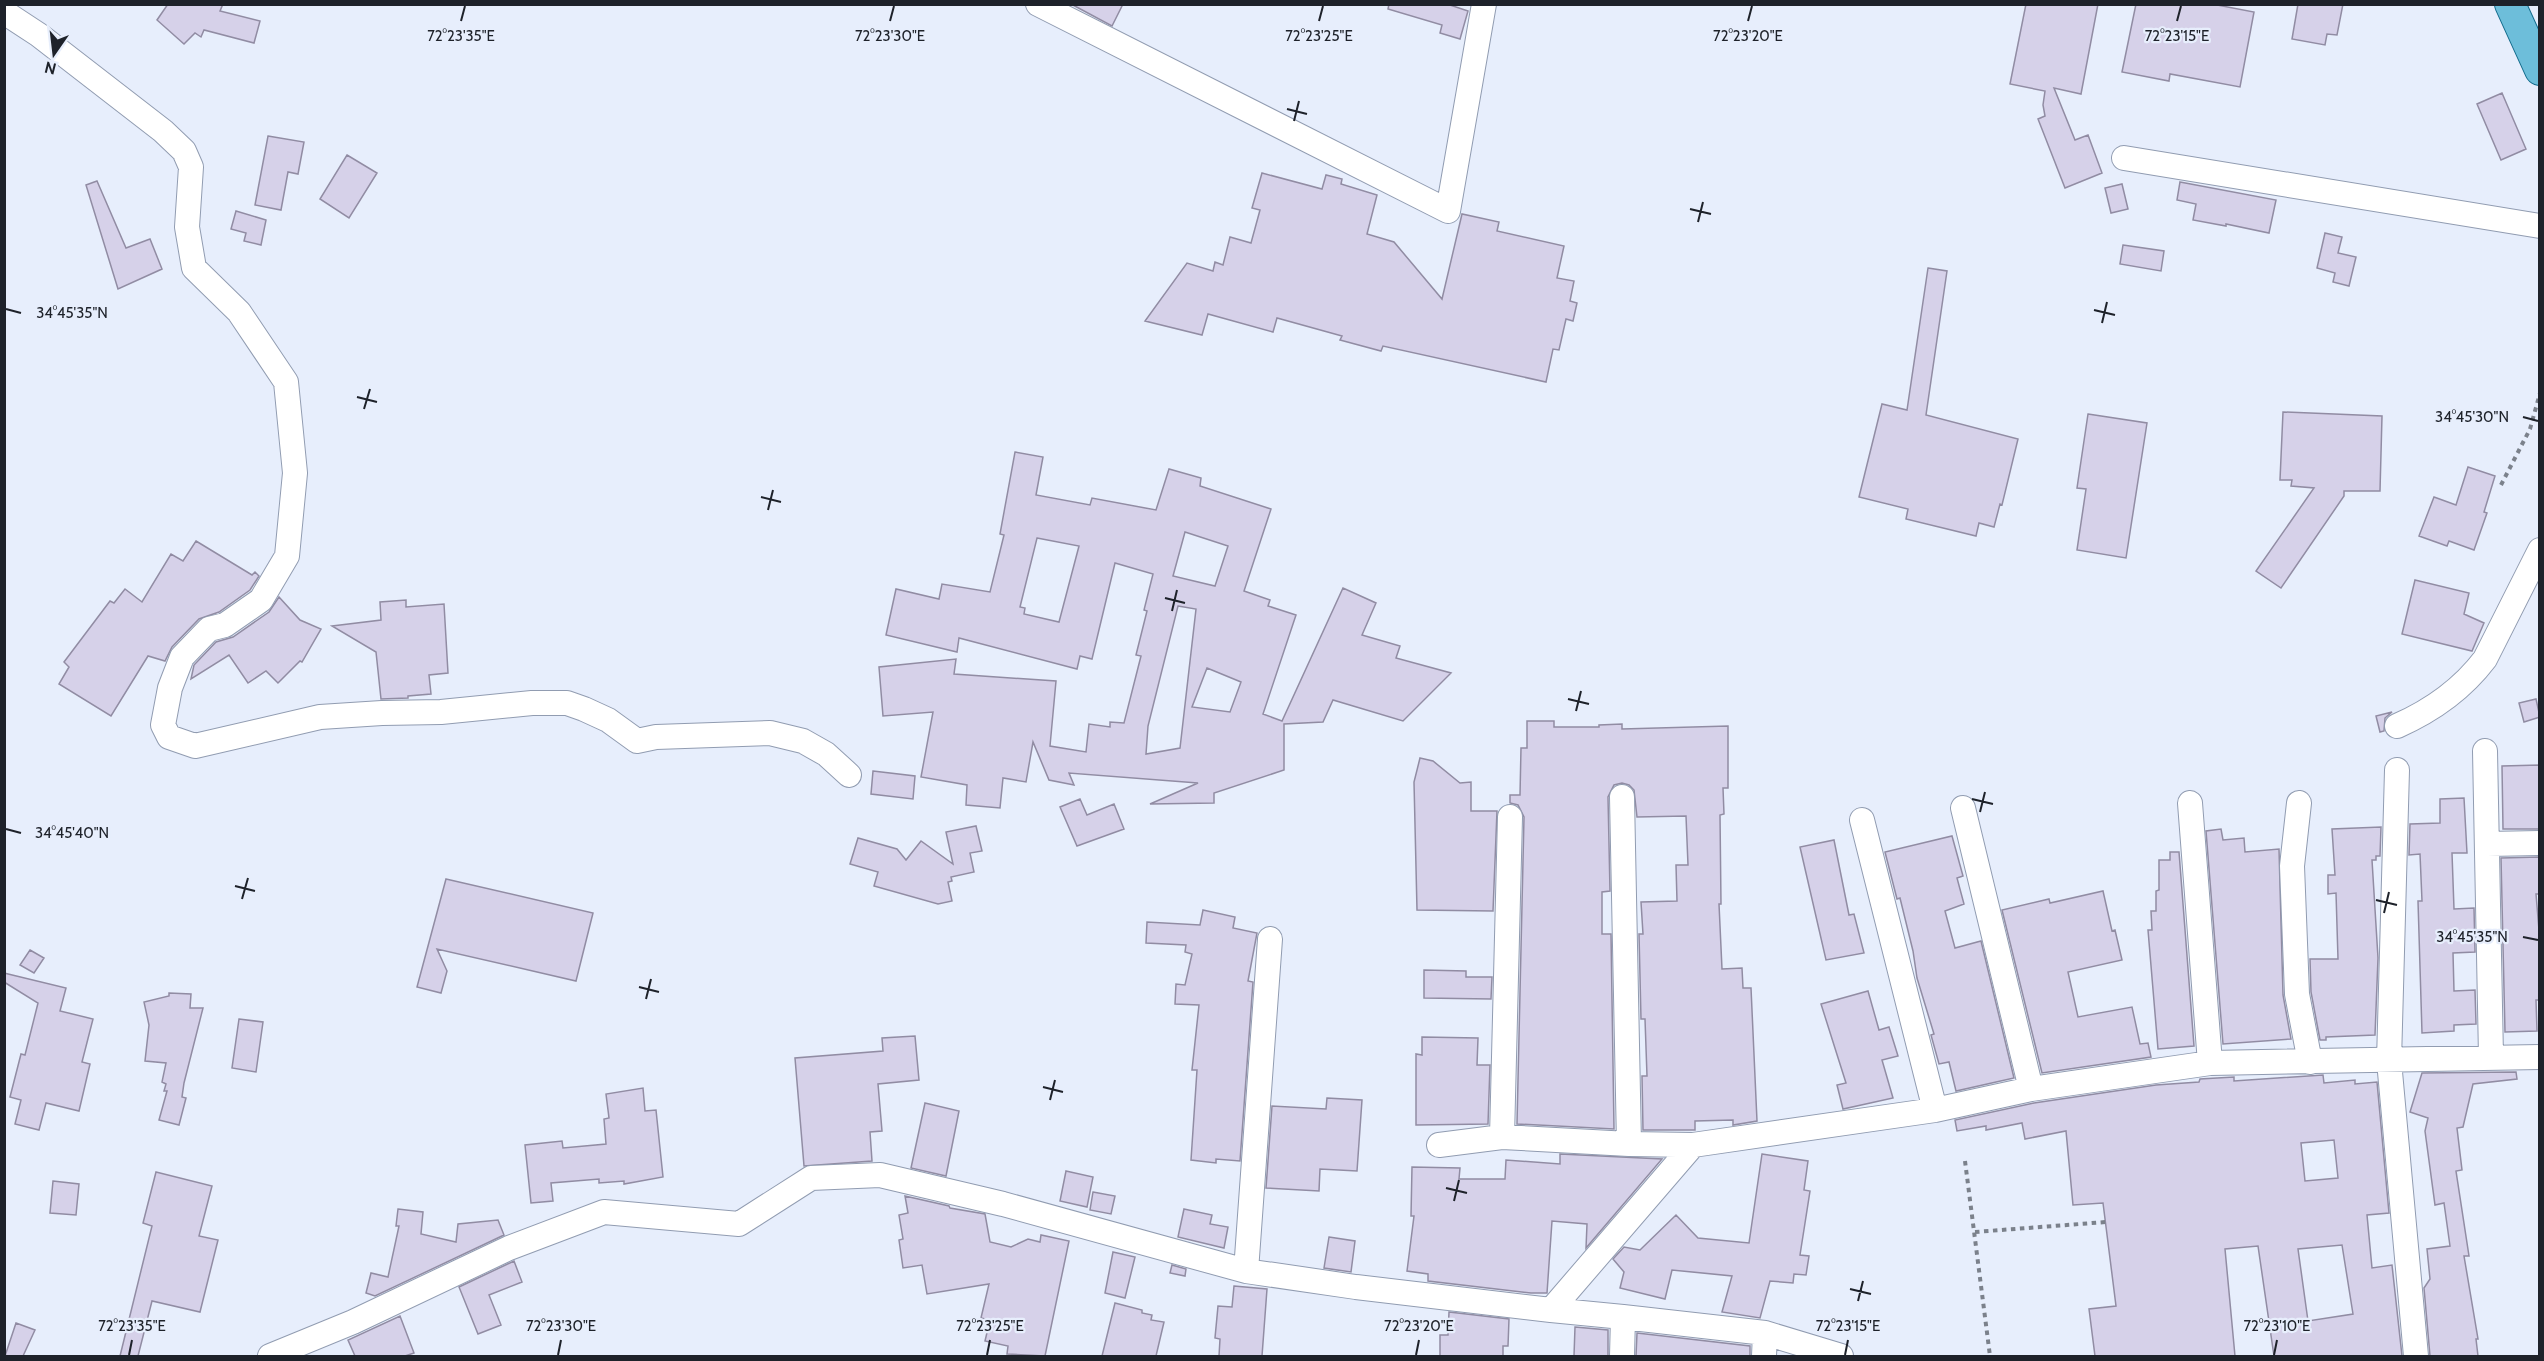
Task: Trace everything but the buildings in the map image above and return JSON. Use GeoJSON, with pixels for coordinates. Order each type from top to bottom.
{"type":"FeatureCollection","features":[{"type":"Feature","properties":{"kind":"main road"},"geometry":{"type":"LineString","coordinates":[[2510,4],[2540,70]]}},
{"type":"Feature","properties":{"kind":"street"},"geometry":{"type":"LineString","coordinates":[[1038,4],[1448,211],[1484,4]]}},
{"type":"Feature","properties":{"kind":"street"},"geometry":{"type":"LineString","coordinates":[[4,12],[39,35],[184,151],[191,167],[187,227],[194,268],[239,312],[286,382],[296,472],[287,556],[261,600],[225,625],[209,629],[182,657],[170,688],[163,725],[169,737],[195,746],[320,717],[453,712],[532,703],[567,704],[608,720],[637,741],[656,737],[770,733],[803,741],[826,754],[849,775]]}},
{"type":"Feature","properties":{"kind":"street"},"geometry":{"type":"LineString","coordinates":[[2124,158],[2540,226]]}},
{"type":"Feature","properties":{"kind":"street"},"geometry":{"type":"LineString","coordinates":[[2397,726],[2442,700],[2475,673],[2489,652],[2540,550]]}},
{"type":"Feature","properties":{"kind":"street"},"geometry":{"type":"LineString","coordinates":[[2485,751],[2491,1057]]}},
{"type":"Feature","properties":{"kind":"street"},"geometry":{"type":"LineString","coordinates":[[2397,770],[2389,1061],[2416,1356]]}},
{"type":"Feature","properties":{"kind":"street"},"geometry":{"type":"LineString","coordinates":[[1622,797],[1629,1144]]}},
{"type":"Feature","properties":{"kind":"street"},"geometry":{"type":"LineString","coordinates":[[2299,803],[2292,866],[2297,994],[2310,1062]]}},
{"type":"Feature","properties":{"kind":"street"},"geometry":{"type":"LineString","coordinates":[[2190,804],[2210,1063]]}},
{"type":"Feature","properties":{"kind":"street"},"geometry":{"type":"LineString","coordinates":[[1963,808],[2031,1089]]}},
{"type":"Feature","properties":{"kind":"street"},"geometry":{"type":"LineString","coordinates":[[1502,1137],[1510,817]]}},
{"type":"Feature","properties":{"kind":"street"},"geometry":{"type":"LineString","coordinates":[[1862,820],[1935,1110]]}},
{"type":"Feature","properties":{"kind":"street"},"geometry":{"type":"LineString","coordinates":[[2487,844],[2540,843]]}},
{"type":"Feature","properties":{"kind":"street"},"geometry":{"type":"LineString","coordinates":[[1246,1271],[1270,939]]}},
{"type":"Feature","properties":{"kind":"street"},"geometry":{"type":"LineString","coordinates":[[1439,1145],[1502,1137],[1693,1145],[1935,1110],[2031,1089],[2210,1063],[2540,1057]]}},
{"type":"Feature","properties":{"kind":"street"},"geometry":{"type":"LineString","coordinates":[[1551,1310],[1693,1145]]}},
{"type":"Feature","properties":{"kind":"street"},"geometry":{"type":"LineString","coordinates":[[270,1356],[353,1322],[509,1248],[604,1212],[739,1224],[811,1178],[880,1175],[1003,1204],[1246,1271],[1356,1287],[1623,1317],[1765,1345],[1841,1356]]}},
{"type":"Feature","properties":{"kind":"street"},"geometry":{"type":"LineString","coordinates":[[1622,1356],[1623,1317]]}},
{"type":"Feature","properties":{"kind":"path"},"geometry":{"type":"LineString","coordinates":[[2501,485],[2530,429],[2540,393]]}},
{"type":"Feature","properties":{"kind":"path"},"geometry":{"type":"LineString","coordinates":[[1965,1161],[1990,1356]]}},
{"type":"Feature","properties":{"kind":"path"},"geometry":{"type":"LineString","coordinates":[[1975,1232],[2106,1222]]}}]}
